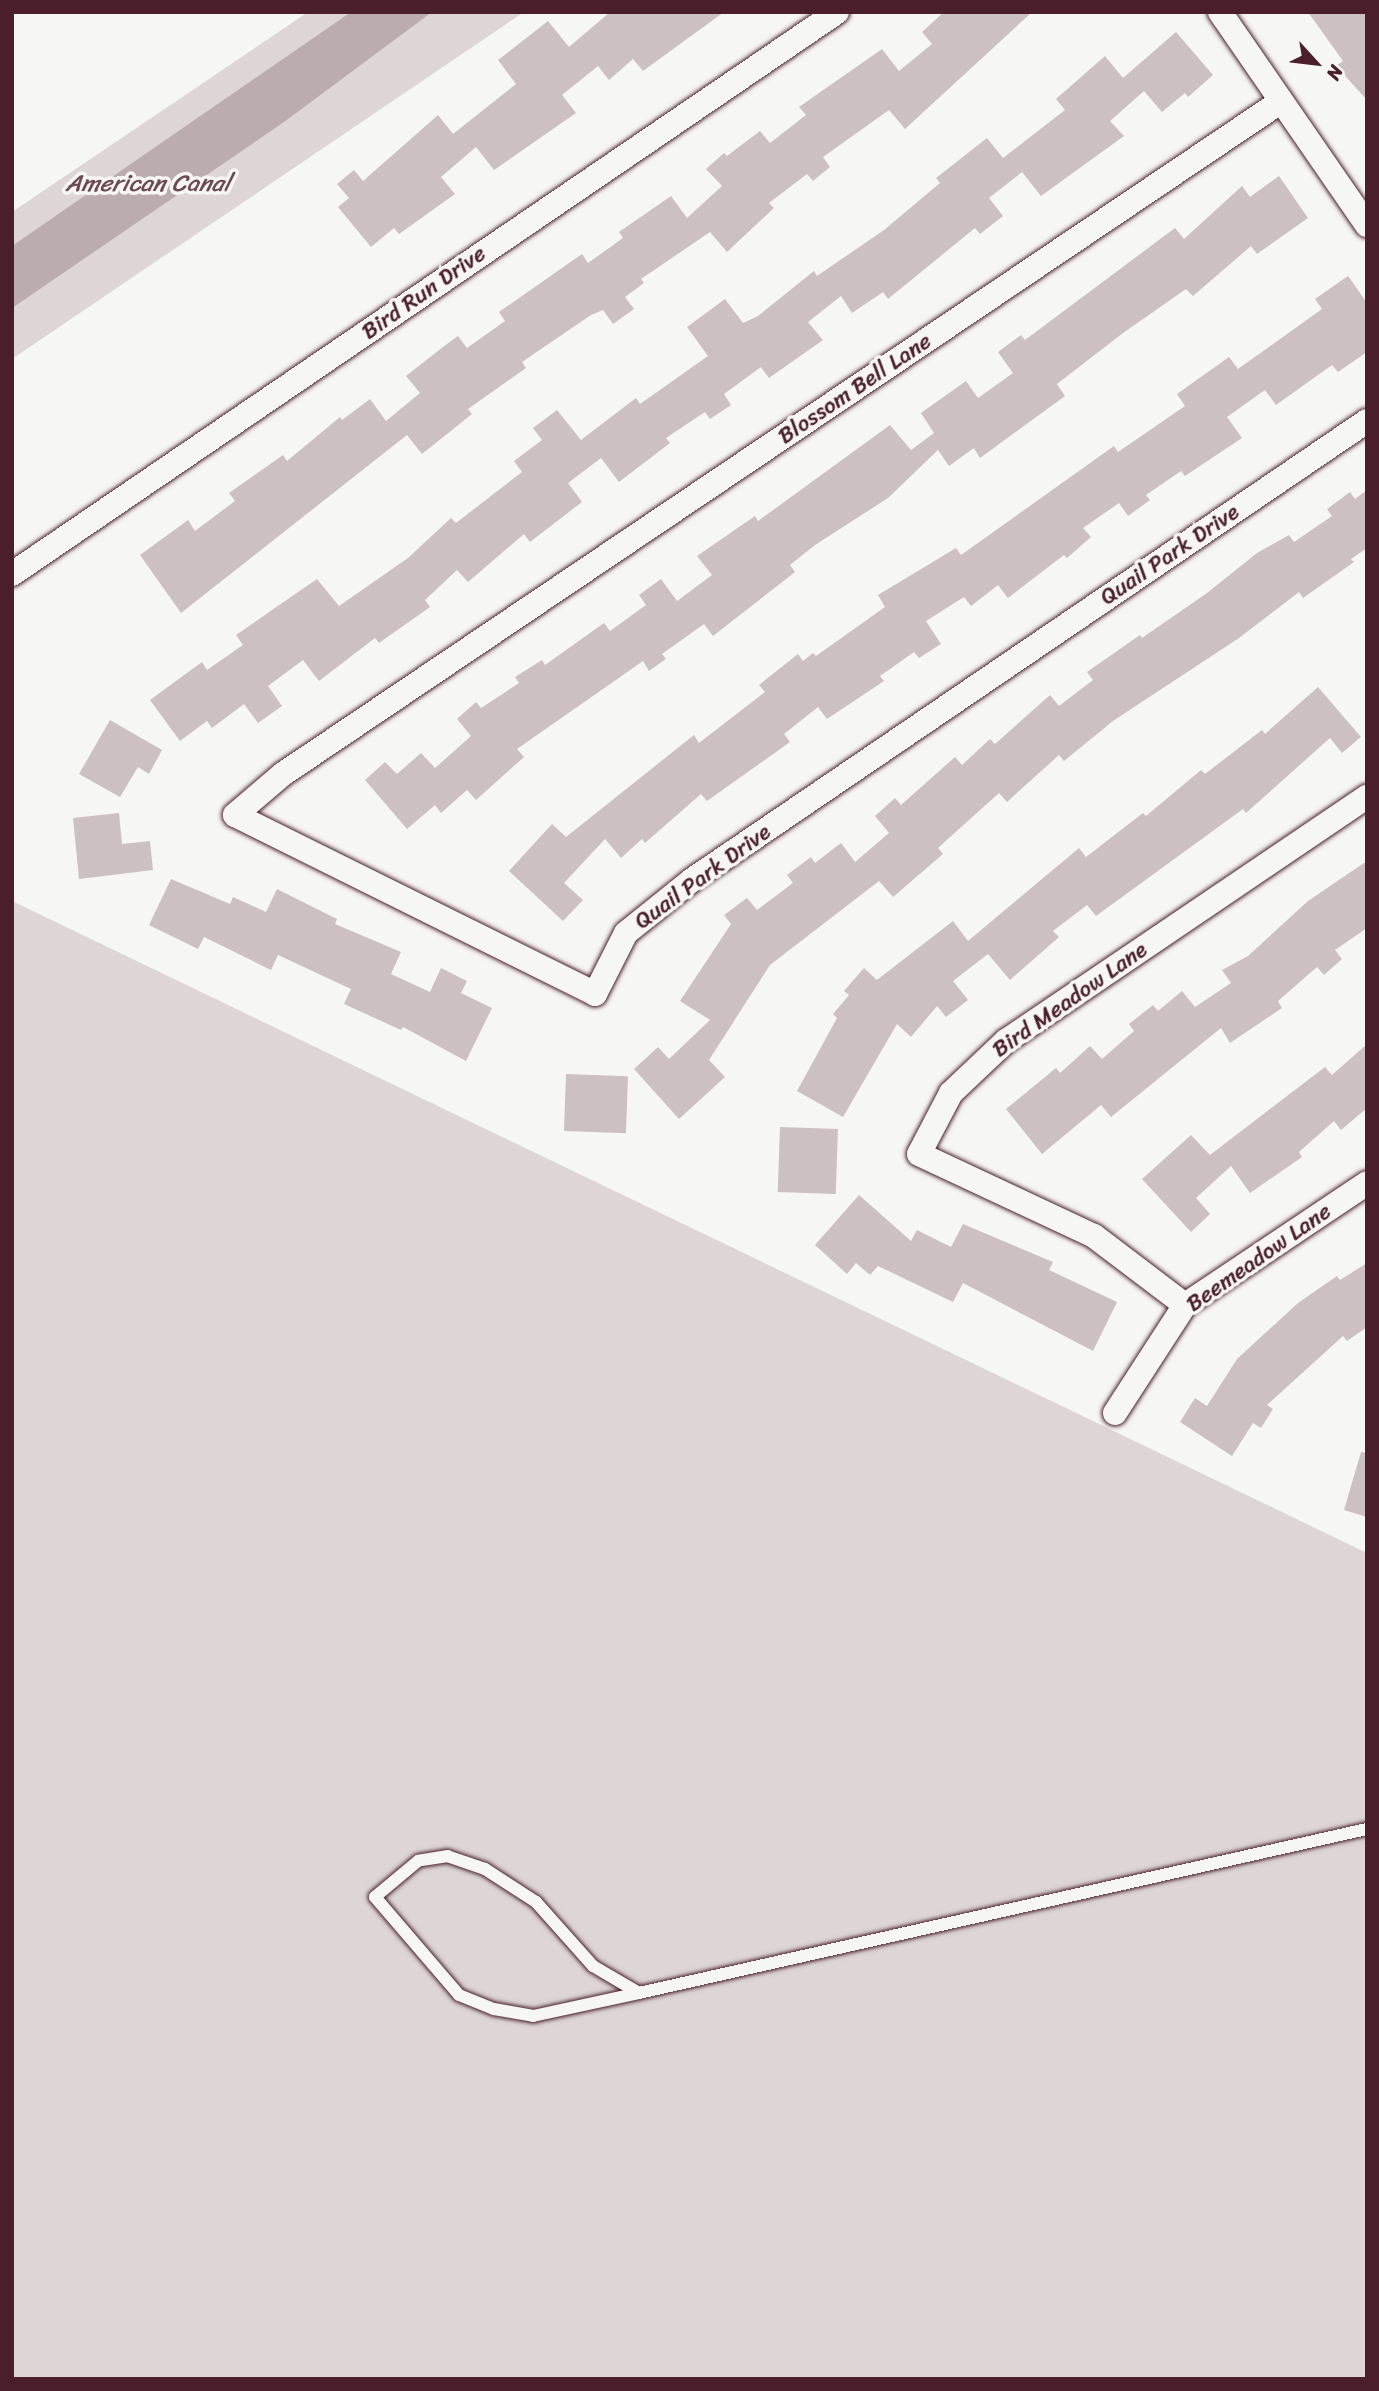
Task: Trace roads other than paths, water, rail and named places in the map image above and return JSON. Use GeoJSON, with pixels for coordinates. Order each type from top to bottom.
{"type":"FeatureCollection","features":[{"type":"Feature","properties":{"kind":"street","name":"Bird Run Drive"},"geometry":{"type":"LineString","coordinates":[[12,574],[837,12]]}},
{"type":"Feature","properties":{"kind":"street"},"geometry":{"type":"LineString","coordinates":[[1220,12],[1367,225]]}},
{"type":"Feature","properties":{"kind":"street","name":"Blossom Bell Lane"},"geometry":{"type":"LineString","coordinates":[[430,676],[1280,102]]}},
{"type":"Feature","properties":{"kind":"street","name":"Quail Park Drive"},"geometry":{"type":"LineString","coordinates":[[430,676],[283,774],[235,815],[595,994],[626,933],[692,880],[1367,421]]}},
{"type":"Feature","properties":{"kind":"street","name":"Bird Meadow Lane"},"geometry":{"type":"LineString","coordinates":[[1185,1305],[1094,1236],[919,1154],[951,1093],[1006,1041],[1367,797]]}},
{"type":"Feature","properties":{"kind":"street","name":"Beemeadow Lane"},"geometry":{"type":"LineString","coordinates":[[1115,1413],[1185,1305],[1367,1183]]}},
{"type":"Feature","properties":{"kind":"lane"},"geometry":{"type":"LineString","coordinates":[[639,1993],[593,1966],[536,1902],[485,1869],[448,1856],[418,1861],[375,1897],[459,1995],[494,2009],[533,2016],[639,1993],[1367,1829]]}},
{"type":"Feature","properties":{"kind":"water","name":"American Canal"},"geometry":{"type":"Polygon","coordinates":[[[351,12],[432,12],[284,122],[12,308],[12,246],[351,12]]]}}]}
